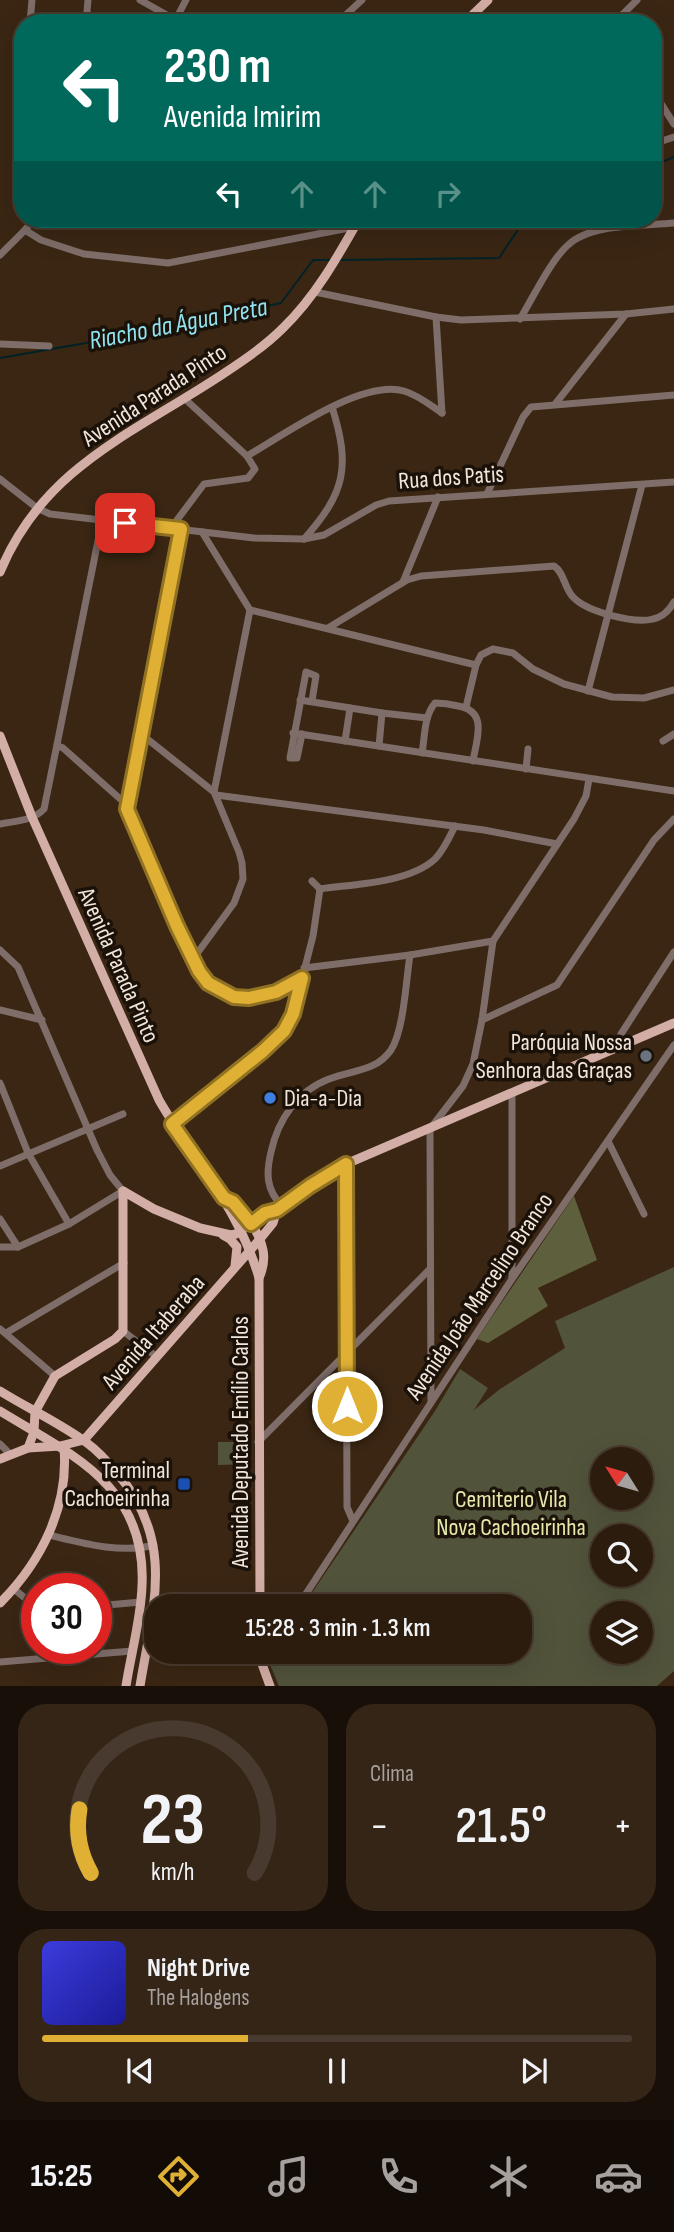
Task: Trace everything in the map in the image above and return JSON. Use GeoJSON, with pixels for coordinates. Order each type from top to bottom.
{"type":"FeatureCollection","features":[{"type":"Feature","properties":{"kind":"main road"},"geometry":{"type":"LineString","coordinates":[[473,14],[488,0]]}},
{"type":"Feature","properties":{"kind":"main road","name":"Avenida Parada Pinto"},"geometry":{"type":"LineString","coordinates":[[0,572],[20,531],[58,485],[91,458],[184,399],[283,328],[315,292],[354,228]]}},
{"type":"Feature","properties":{"kind":"main road","name":"Avenida Parada Pinto"},"geometry":{"type":"LineString","coordinates":[[0,736],[32,817],[159,1100],[172,1124],[224,1198],[251,1249]]}},
{"type":"Feature","properties":{"kind":"main road"},"geometry":{"type":"LineString","coordinates":[[218,1233],[231,1235],[241,1231],[265,1213],[279,1208],[346,1164],[674,1023]]}},
{"type":"Feature","properties":{"kind":"main road"},"geometry":{"type":"LineString","coordinates":[[123,1191],[154,1209],[230,1239],[236,1247],[232,1269],[247,1266],[254,1270],[259,1278]]}},
{"type":"Feature","properties":{"kind":"main road"},"geometry":{"type":"LineString","coordinates":[[27,1448],[34,1432],[35,1412],[55,1376],[115,1339],[123,1331],[123,1191]]}},
{"type":"Feature","properties":{"kind":"main road","name":"Avenida Parada Pinto"},"geometry":{"type":"LineString","coordinates":[[224,1198],[233,1202],[260,1239]]}},
{"type":"Feature","properties":{"kind":"main road","name":"Avenida Itaberaba"},"geometry":{"type":"LineString","coordinates":[[84,1440],[260,1239],[279,1208]]}},
{"type":"Feature","properties":{"kind":"main road"},"geometry":{"type":"LineString","coordinates":[[218,1233],[228,1225],[232,1216]]}},
{"type":"Feature","properties":{"kind":"main road","name":"Avenida Deputado Emílio Carlos"},"geometry":{"type":"LineString","coordinates":[[259,1278],[263,1268],[260,1239]]}},
{"type":"Feature","properties":{"kind":"main road","name":"Avenida Deputado Emílio Carlos"},"geometry":{"type":"LineString","coordinates":[[251,1249],[259,1278],[260,1594]]}},
{"type":"Feature","properties":{"kind":"main road"},"geometry":{"type":"LineString","coordinates":[[2,1394],[84,1440],[131,1488],[144,1513],[154,1545],[156,1574],[140,1686]]}},
{"type":"Feature","properties":{"kind":"main road"},"geometry":{"type":"LineString","coordinates":[[0,1411],[62,1447],[83,1463],[118,1497],[133,1526],[142,1565],[141,1602],[126,1686]]}},
{"type":"Feature","properties":{"kind":"main road"},"geometry":{"type":"LineString","coordinates":[[0,1460],[27,1448],[62,1447],[84,1440]]}},
{"type":"Feature","properties":{"kind":"main road"},"geometry":{"type":"LineString","coordinates":[[62,1447],[65,1480]]}},
{"type":"Feature","properties":{"kind":"main road"},"geometry":{"type":"LineString","coordinates":[[0,1603],[14,1589],[40,1553],[49,1535],[65,1480],[74,1466],[83,1463]]}},
{"type":"Feature","properties":{"kind":"main road"},"geometry":{"type":"LineString","coordinates":[[261,1664],[270,1686]]}},
{"type":"Feature","properties":{"kind":"street"},"geometry":{"type":"LineString","coordinates":[[140,0],[164,14]]}},
{"type":"Feature","properties":{"kind":"street"},"geometry":{"type":"LineString","coordinates":[[347,14],[362,0]]}},
{"type":"Feature","properties":{"kind":"street"},"geometry":{"type":"LineString","coordinates":[[623,14],[637,0]]}},
{"type":"Feature","properties":{"kind":"street"},"geometry":{"type":"LineString","coordinates":[[662,105],[674,124]]}},
{"type":"Feature","properties":{"kind":"street"},"geometry":{"type":"LineString","coordinates":[[0,255],[25,230],[41,240],[84,254],[168,263],[333,228]]}},
{"type":"Feature","properties":{"kind":"street"},"geometry":{"type":"LineString","coordinates":[[520,319],[559,254],[574,240],[604,229],[616,228]]}},
{"type":"Feature","properties":{"kind":"street"},"geometry":{"type":"LineString","coordinates":[[315,292],[436,317],[486,321],[674,309]]}},
{"type":"Feature","properties":{"kind":"street"},"geometry":{"type":"LineString","coordinates":[[556,403],[626,314]]}},
{"type":"Feature","properties":{"kind":"street"},"geometry":{"type":"LineString","coordinates":[[247,456],[332,407],[376,390],[405,391],[442,412],[436,317]]}},
{"type":"Feature","properties":{"kind":"street"},"geometry":{"type":"LineString","coordinates":[[0,344],[49,346]]}},
{"type":"Feature","properties":{"kind":"street"},"geometry":{"type":"LineString","coordinates":[[487,494],[526,411],[531,407],[674,395]]}},
{"type":"Feature","properties":{"kind":"street"},"geometry":{"type":"LineString","coordinates":[[171,528],[204,484],[240,480],[251,475],[254,465],[184,399]]}},
{"type":"Feature","properties":{"kind":"street"},"geometry":{"type":"LineString","coordinates":[[304,540],[329,509],[340,485],[341,441],[332,407]]}},
{"type":"Feature","properties":{"kind":"street","name":"Rua dos Patis"},"geometry":{"type":"LineString","coordinates":[[0,480],[37,508],[50,514],[254,538],[304,540],[324,535],[381,502],[674,482]]}},
{"type":"Feature","properties":{"kind":"street"},"geometry":{"type":"LineString","coordinates":[[588,691],[642,485]]}},
{"type":"Feature","properties":{"kind":"street"},"geometry":{"type":"LineString","coordinates":[[402,582],[438,497]]}},
{"type":"Feature","properties":{"kind":"street"},"geometry":{"type":"LineString","coordinates":[[0,824],[24,820],[44,809],[102,521]]}},
{"type":"Feature","properties":{"kind":"street"},"geometry":{"type":"LineString","coordinates":[[181,529],[127,809],[193,959],[208,983],[234,997],[249,998],[276,992],[302,978]]}},
{"type":"Feature","properties":{"kind":"street"},"geometry":{"type":"LineString","coordinates":[[202,532],[250,610],[215,794]]}},
{"type":"Feature","properties":{"kind":"street"},"geometry":{"type":"LineString","coordinates":[[328,628],[402,582],[421,576],[554,566],[560,570],[574,599],[593,610],[646,620],[654,619],[669,610],[674,602]]}},
{"type":"Feature","properties":{"kind":"street"},"geometry":{"type":"LineString","coordinates":[[250,610],[476,665]]}},
{"type":"Feature","properties":{"kind":"street"},"geometry":{"type":"LineString","coordinates":[[466,707],[476,665],[486,651],[504,650],[513,653],[546,676],[588,691],[628,699],[674,690]]}},
{"type":"Feature","properties":{"kind":"street"},"geometry":{"type":"LineString","coordinates":[[302,734],[296,759],[290,758],[306,672],[316,676],[312,701]]}},
{"type":"Feature","properties":{"kind":"street"},"geometry":{"type":"LineString","coordinates":[[300,699],[427,718]]}},
{"type":"Feature","properties":{"kind":"street"},"geometry":{"type":"LineString","coordinates":[[422,753],[427,718],[435,703],[466,707],[477,716],[479,723],[474,761]]}},
{"type":"Feature","properties":{"kind":"street"},"geometry":{"type":"LineString","coordinates":[[345,741],[350,708]]}},
{"type":"Feature","properties":{"kind":"street"},"geometry":{"type":"LineString","coordinates":[[379,746],[382,713]]}},
{"type":"Feature","properties":{"kind":"street"},"geometry":{"type":"LineString","coordinates":[[293,733],[674,791]]}},
{"type":"Feature","properties":{"kind":"street"},"geometry":{"type":"LineString","coordinates":[[141,734],[215,794],[242,863],[243,879],[234,903],[193,959]]}},
{"type":"Feature","properties":{"kind":"street"},"geometry":{"type":"LineString","coordinates":[[663,741],[674,734]]}},
{"type":"Feature","properties":{"kind":"street"},"geometry":{"type":"LineString","coordinates":[[58,746],[127,805]]}},
{"type":"Feature","properties":{"kind":"street"},"geometry":{"type":"LineString","coordinates":[[526,769],[528,749]]}},
{"type":"Feature","properties":{"kind":"street"},"geometry":{"type":"LineString","coordinates":[[431,1402],[430,1129],[463,1086],[473,1064],[493,941],[580,809],[589,779]]}},
{"type":"Feature","properties":{"kind":"street"},"geometry":{"type":"LineString","coordinates":[[215,794],[455,826],[557,844]]}},
{"type":"Feature","properties":{"kind":"street"},"geometry":{"type":"LineString","coordinates":[[482,1020],[557,985],[654,841],[674,819]]}},
{"type":"Feature","properties":{"kind":"street"},"geometry":{"type":"LineString","coordinates":[[320,889],[389,879],[415,871],[435,858],[443,849],[455,826]]}},
{"type":"Feature","properties":{"kind":"street"},"geometry":{"type":"LineString","coordinates":[[312,881],[320,889]]}},
{"type":"Feature","properties":{"kind":"street"},"geometry":{"type":"LineString","coordinates":[[172,1124],[284,1031],[293,1014],[313,936],[320,889]]}},
{"type":"Feature","properties":{"kind":"street"},"geometry":{"type":"LineString","coordinates":[[304,968],[410,955],[493,941]]}},
{"type":"Feature","properties":{"kind":"street"},"geometry":{"type":"LineString","coordinates":[[0,950],[18,967],[88,1129],[110,1175],[123,1191],[69,1224],[18,1247],[0,1247]]}},
{"type":"Feature","properties":{"kind":"street"},"geometry":{"type":"LineString","coordinates":[[617,1047],[621,1034],[674,952]]}},
{"type":"Feature","properties":{"kind":"street"},"geometry":{"type":"LineString","coordinates":[[279,1208],[270,1192],[267,1172],[278,1129],[297,1100],[309,1091],[330,1079],[375,1065],[391,1050],[401,1015],[410,955]]}},
{"type":"Feature","properties":{"kind":"street"},"geometry":{"type":"LineString","coordinates":[[0,1010],[42,1020]]}},
{"type":"Feature","properties":{"kind":"street","name":"Avenida João Marcelino Branco"},"geometry":{"type":"LineString","coordinates":[[306,1594],[512,1279],[674,1045]]}},
{"type":"Feature","properties":{"kind":"street"},"geometry":{"type":"LineString","coordinates":[[0,1083],[28,1153],[69,1224]]}},
{"type":"Feature","properties":{"kind":"street"},"geometry":{"type":"LineString","coordinates":[[512,1093],[512,1279]]}},
{"type":"Feature","properties":{"kind":"street"},"geometry":{"type":"LineString","coordinates":[[446,1107],[455,1118]]}},
{"type":"Feature","properties":{"kind":"street"},"geometry":{"type":"LineString","coordinates":[[0,1166],[123,1114]]}},
{"type":"Feature","properties":{"kind":"street"},"geometry":{"type":"LineString","coordinates":[[608,1140],[644,1214]]}},
{"type":"Feature","properties":{"kind":"street"},"geometry":{"type":"LineString","coordinates":[[346,1164],[347,1507],[353,1521]]}},
{"type":"Feature","properties":{"kind":"street"},"geometry":{"type":"LineString","coordinates":[[0,1219],[18,1247]]}},
{"type":"Feature","properties":{"kind":"street"},"geometry":{"type":"LineString","coordinates":[[55,1376],[3,1331],[124,1263]]}},
{"type":"Feature","properties":{"kind":"street"},"geometry":{"type":"LineString","coordinates":[[258,1442],[430,1269]]}},
{"type":"Feature","properties":{"kind":"street"},"geometry":{"type":"LineString","coordinates":[[123,1331],[157,1357]]}},
{"type":"Feature","properties":{"kind":"street"},"geometry":{"type":"LineString","coordinates":[[0,1444],[10,1454]]}},
{"type":"Feature","properties":{"kind":"street"},"geometry":{"type":"LineString","coordinates":[[49,1535],[93,1545],[140,1549],[154,1545]]}},
{"type":"Feature","properties":{"kind":"street"},"geometry":{"type":"LineString","coordinates":[[14,1589],[21,1595]]}},
{"type":"Feature","properties":{"kind":"street"},"geometry":{"type":"LineString","coordinates":[[112,1605],[141,1602]]}},
{"type":"Feature","properties":{"kind":"street"},"geometry":{"type":"LineString","coordinates":[[0,1662],[132,1651]]}},
{"type":"Feature","properties":{"kind":"green space"},"geometry":{"type":"Polygon","coordinates":[[[574,1196],[597,1260],[538,1288],[548,1306],[488,1343],[477,1339],[574,1196]]]}},
{"type":"Feature","properties":{"kind":"green space","name":"Cemiterio Vila Nova Cachoeirinha"},"geometry":{"type":"Polygon","coordinates":[[[674,1267],[674,1671],[657,1686],[279,1686],[270,1664],[532,1664],[532,1594],[311,1594],[435,1411],[460,1369],[488,1388],[474,1410],[500,1389],[565,1348],[555,1321],[674,1267]]]}},
{"type":"Feature","properties":{"kind":"green space"},"geometry":{"type":"Polygon","coordinates":[[[218,1442],[248,1442],[248,1464],[218,1465],[218,1442]]]}},
{"type":"Feature","properties":{"kind":"waterway","name":"Riacho da Água Preta"},"geometry":{"type":"LineString","coordinates":[[662,162],[674,157]]}},
{"type":"Feature","properties":{"kind":"waterway","name":"Riacho da Água Preta"},"geometry":{"type":"LineString","coordinates":[[340,260],[499,258],[519,228]]}},
{"type":"Feature","properties":{"kind":"waterway","name":"Riacho da Água Preta"},"geometry":{"type":"LineString","coordinates":[[0,358],[109,339],[281,303],[313,260],[331,260]]}},
{"type":"Feature","properties":{"kind":"place","name":"Paróquia Nossa Senhora das Graças"},"geometry":{"type":"Point","coordinates":[646,1056]}},
{"type":"Feature","properties":{"kind":"place","name":"Dia-a-Dia"},"geometry":{"type":"Point","coordinates":[270,1098]}},
{"type":"Feature","properties":{"kind":"place","name":"Terminal Cachoeirinha"},"geometry":{"type":"Point","coordinates":[184,1484]}},
{"type":"Feature","properties":{"kind":"route"},"geometry":{"type":"LineString","coordinates":[[125,523],[181,529],[127,809],[177,926],[199,971],[208,983],[234,997],[249,998],[276,992],[302,978],[293,1014],[284,1031],[172,1124],[224,1198],[230,1199],[251,1224],[346,1164],[347,1406]]}}]}
